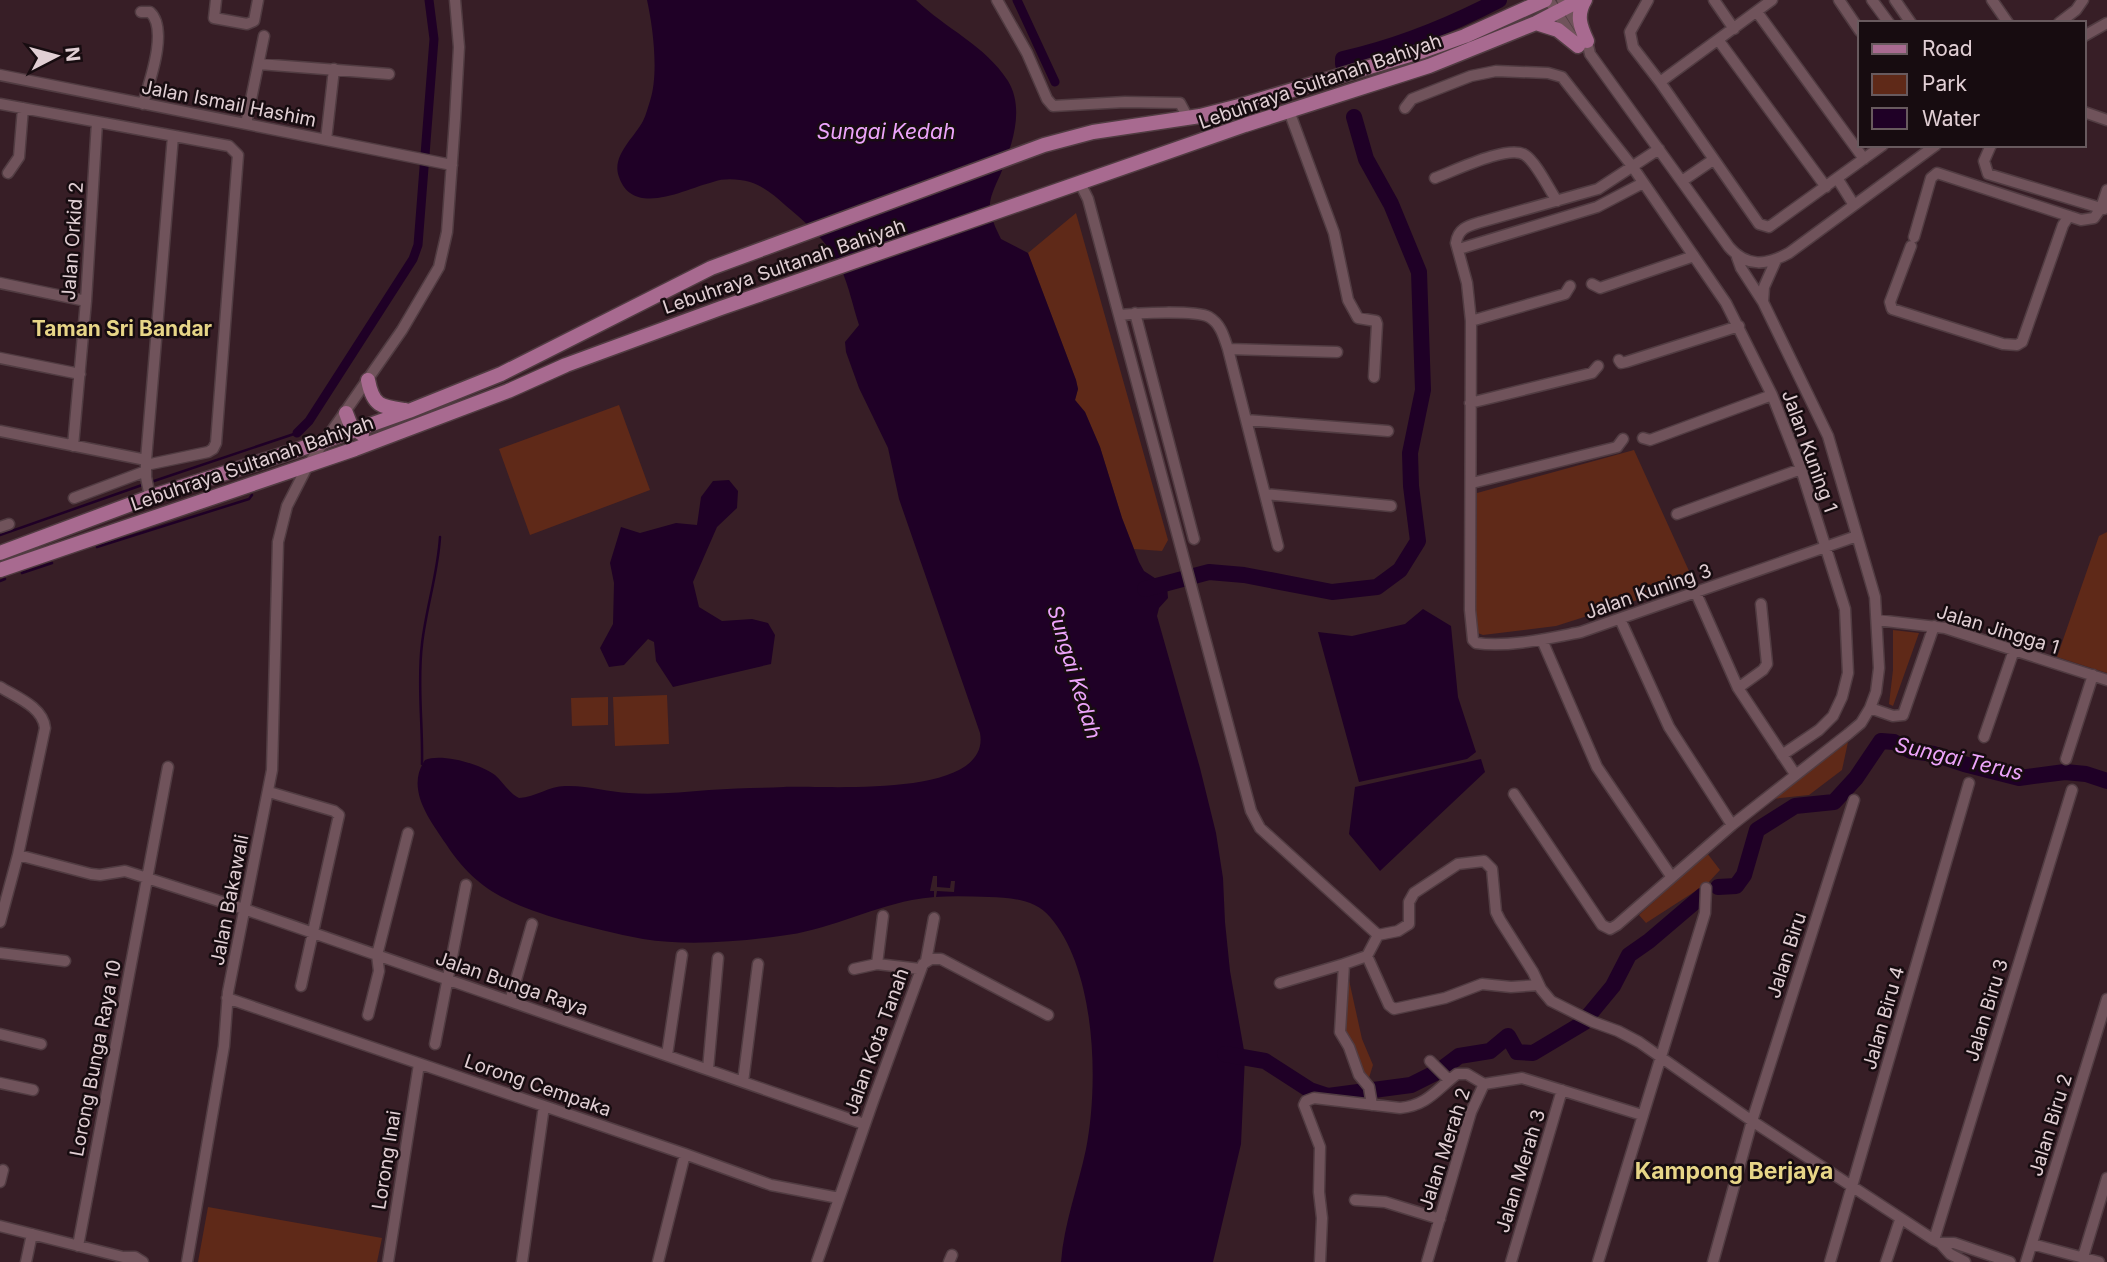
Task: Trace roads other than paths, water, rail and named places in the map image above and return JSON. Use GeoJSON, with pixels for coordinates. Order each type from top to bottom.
{"type":"FeatureCollection","features":[{"type":"Feature","properties":{"kind":"main road","name":"Lebuhraya Sultanah Bahiyah"},"geometry":{"type":"LineString","coordinates":[[0,553],[147,476],[325,441],[409,411],[501,374],[711,268],[1044,145],[1093,132],[1188,118],[1239,106],[1465,36],[1547,0]]}},
{"type":"Feature","properties":{"kind":"main road","name":"Lebuhraya Sultanah Bahiyah"},"geometry":{"type":"LineString","coordinates":[[0,570],[308,466],[508,391],[566,365],[1056,190],[1289,111],[1372,86],[1471,50],[1582,0]]}},
{"type":"Feature","properties":{"kind":"main road"},"geometry":{"type":"LineString","coordinates":[[1582,0],[1579,23],[1585,47]]}},
{"type":"Feature","properties":{"kind":"main road"},"geometry":{"type":"LineString","coordinates":[[1536,23],[1558,30],[1585,47]]}},
{"type":"Feature","properties":{"kind":"main road"},"geometry":{"type":"LineString","coordinates":[[368,380],[370,393],[381,406],[409,411]]}},
{"type":"Feature","properties":{"kind":"main road"},"geometry":{"type":"LineString","coordinates":[[346,413],[348,422],[355,430],[381,438]]}},
{"type":"Feature","properties":{"kind":"street"},"geometry":{"type":"LineString","coordinates":[[216,0],[214,18],[247,24],[254,21],[258,0]]}},
{"type":"Feature","properties":{"kind":"street","name":"Jalan Bakawali"},"geometry":{"type":"LineString","coordinates":[[187,1262],[224,1046],[227,998],[269,792],[273,751],[278,542],[287,506],[308,466],[423,298],[439,267],[447,232],[452,165],[458,47],[456,0]]}},
{"type":"Feature","properties":{"kind":"street"},"geometry":{"type":"LineString","coordinates":[[997,0],[1027,53],[1047,99],[1054,106],[1125,102],[1180,103],[1188,118]]}},
{"type":"Feature","properties":{"kind":"street"},"geometry":{"type":"LineString","coordinates":[[1514,794],[1602,926],[1610,929],[1732,825],[1861,723],[1876,692],[1879,668],[1875,597],[1828,436],[1763,302],[1737,257],[1585,47],[1562,7],[1547,0]]}},
{"type":"Feature","properties":{"kind":"street"},"geometry":{"type":"LineString","coordinates":[[1647,0],[1630,32],[1633,47],[1759,224],[1769,227],[1880,147]]}},
{"type":"Feature","properties":{"kind":"street"},"geometry":{"type":"LineString","coordinates":[[1714,0],[1734,29]]}},
{"type":"Feature","properties":{"kind":"street"},"geometry":{"type":"LineString","coordinates":[[1660,82],[1773,0]]}},
{"type":"Feature","properties":{"kind":"street"},"geometry":{"type":"LineString","coordinates":[[1839,0],[1858,28]]}},
{"type":"Feature","properties":{"kind":"street"},"geometry":{"type":"LineString","coordinates":[[1872,0],[1888,21]]}},
{"type":"Feature","properties":{"kind":"street"},"geometry":{"type":"LineString","coordinates":[[1895,0],[1910,21]]}},
{"type":"Feature","properties":{"kind":"street"},"geometry":{"type":"LineString","coordinates":[[1992,0],[2007,21]]}},
{"type":"Feature","properties":{"kind":"street"},"geometry":{"type":"LineString","coordinates":[[2062,21],[2076,10],[2083,0]]}},
{"type":"Feature","properties":{"kind":"street"},"geometry":{"type":"LineString","coordinates":[[141,12],[150,12],[157,25],[156,58],[143,104]]}},
{"type":"Feature","properties":{"kind":"street"},"geometry":{"type":"LineString","coordinates":[[1757,12],[1864,159]]}},
{"type":"Feature","properties":{"kind":"street"},"geometry":{"type":"LineString","coordinates":[[2086,35],[2107,23]]}},
{"type":"Feature","properties":{"kind":"street"},"geometry":{"type":"LineString","coordinates":[[246,124],[264,36]]}},
{"type":"Feature","properties":{"kind":"street"},"geometry":{"type":"LineString","coordinates":[[1719,41],[1826,187]]}},
{"type":"Feature","properties":{"kind":"street"},"geometry":{"type":"LineString","coordinates":[[259,64],[389,74]]}},
{"type":"Feature","properties":{"kind":"street"},"geometry":{"type":"LineString","coordinates":[[326,140],[334,69]]}},
{"type":"Feature","properties":{"kind":"street","name":"Jalan Kuning 1"},"geometry":{"type":"LineString","coordinates":[[1405,108],[1412,100],[1480,74],[1505,71],[1556,74],[1567,82],[1632,166],[1739,326],[1788,432],[1844,610],[1848,673],[1842,697],[1833,716],[1819,730],[1782,755]]}},
{"type":"Feature","properties":{"kind":"street","name":"Jalan Ismail Hashim"},"geometry":{"type":"LineString","coordinates":[[0,75],[452,165]]}},
{"type":"Feature","properties":{"kind":"street"},"geometry":{"type":"LineString","coordinates":[[0,104],[229,146],[238,155],[216,443],[208,452],[147,476],[74,498]]}},
{"type":"Feature","properties":{"kind":"street"},"geometry":{"type":"LineString","coordinates":[[8,173],[19,157],[23,108]]}},
{"type":"Feature","properties":{"kind":"street"},"geometry":{"type":"LineString","coordinates":[[1289,111],[1334,233],[1348,300],[1358,318],[1376,321],[1377,324],[1374,377]]}},
{"type":"Feature","properties":{"kind":"street"},"geometry":{"type":"LineString","coordinates":[[2086,113],[2107,120]]}},
{"type":"Feature","properties":{"kind":"street","name":"Jalan Orkid 2"},"geometry":{"type":"LineString","coordinates":[[73,446],[86,301],[97,122]]}},
{"type":"Feature","properties":{"kind":"street"},"geometry":{"type":"LineString","coordinates":[[147,476],[173,136]]}},
{"type":"Feature","properties":{"kind":"street"},"geometry":{"type":"LineString","coordinates":[[1737,257],[1754,263],[1776,260],[1933,147]]}},
{"type":"Feature","properties":{"kind":"street"},"geometry":{"type":"LineString","coordinates":[[1990,147],[1983,161],[1984,168],[1993,177],[2104,209]]}},
{"type":"Feature","properties":{"kind":"street"},"geometry":{"type":"LineString","coordinates":[[1623,439],[1617,447],[1472,482],[1471,321],[1467,283],[1456,239],[1462,228],[1598,189],[1659,149]]}},
{"type":"Feature","properties":{"kind":"street"},"geometry":{"type":"LineString","coordinates":[[1435,178],[1504,152],[1518,151],[1529,157],[1557,201]]}},
{"type":"Feature","properties":{"kind":"street"},"geometry":{"type":"LineString","coordinates":[[1682,181],[1713,160]]}},
{"type":"Feature","properties":{"kind":"street"},"geometry":{"type":"LineString","coordinates":[[2069,216],[2063,225],[2022,342],[2017,345],[2003,344],[1892,309],[1891,302],[1931,178],[1937,173],[2069,216],[2081,220],[2094,218],[2104,209],[2107,190]]}},
{"type":"Feature","properties":{"kind":"street"},"geometry":{"type":"LineString","coordinates":[[1837,178],[1854,205]]}},
{"type":"Feature","properties":{"kind":"street"},"geometry":{"type":"LineString","coordinates":[[1080,183],[1088,199],[1255,820],[1260,828],[1378,935]]}},
{"type":"Feature","properties":{"kind":"street"},"geometry":{"type":"LineString","coordinates":[[1458,249],[1597,207],[1643,183]]}},
{"type":"Feature","properties":{"kind":"street"},"geometry":{"type":"LineString","coordinates":[[1596,286],[1694,256]]}},
{"type":"Feature","properties":{"kind":"street"},"geometry":{"type":"LineString","coordinates":[[1763,302],[1764,287],[1776,260]]}},
{"type":"Feature","properties":{"kind":"street"},"geometry":{"type":"LineString","coordinates":[[0,282],[86,301]]}},
{"type":"Feature","properties":{"kind":"street"},"geometry":{"type":"LineString","coordinates":[[1471,321],[1564,294],[1570,286]]}},
{"type":"Feature","properties":{"kind":"street"},"geometry":{"type":"LineString","coordinates":[[1120,316],[1135,313],[1201,314],[1209,317],[1223,332],[1278,546]]}},
{"type":"Feature","properties":{"kind":"street"},"geometry":{"type":"LineString","coordinates":[[1135,313],[1194,539]]}},
{"type":"Feature","properties":{"kind":"street"},"geometry":{"type":"LineString","coordinates":[[1619,360],[1626,362],[1739,326]]}},
{"type":"Feature","properties":{"kind":"street"},"geometry":{"type":"LineString","coordinates":[[1228,349],[1337,352]]}},
{"type":"Feature","properties":{"kind":"street"},"geometry":{"type":"LineString","coordinates":[[0,358],[80,374]]}},
{"type":"Feature","properties":{"kind":"street"},"geometry":{"type":"LineString","coordinates":[[1470,403],[1592,373],[1598,366]]}},
{"type":"Feature","properties":{"kind":"street"},"geometry":{"type":"LineString","coordinates":[[1643,438],[1650,440],[1772,395]]}},
{"type":"Feature","properties":{"kind":"street"},"geometry":{"type":"LineString","coordinates":[[1246,419],[1388,431]]}},
{"type":"Feature","properties":{"kind":"street"},"geometry":{"type":"LineString","coordinates":[[0,431],[73,446],[147,476]]}},
{"type":"Feature","properties":{"kind":"street"},"geometry":{"type":"LineString","coordinates":[[1677,514],[1801,469]]}},
{"type":"Feature","properties":{"kind":"street","name":"Jalan Kuning 3"},"geometry":{"type":"LineString","coordinates":[[1472,482],[1470,610],[1473,639],[1476,643],[1542,640],[1581,632],[1857,536]]}},
{"type":"Feature","properties":{"kind":"street"},"geometry":{"type":"LineString","coordinates":[[1265,494],[1391,506]]}},
{"type":"Feature","properties":{"kind":"street"},"geometry":{"type":"LineString","coordinates":[[1696,593],[1738,688],[1795,774]]}},
{"type":"Feature","properties":{"kind":"street"},"geometry":{"type":"LineString","coordinates":[[1738,688],[1767,664],[1761,604]]}},
{"type":"Feature","properties":{"kind":"street"},"geometry":{"type":"LineString","coordinates":[[1620,619],[1669,727],[1732,825]]}},
{"type":"Feature","properties":{"kind":"street","name":"Jalan Jingga 1"},"geometry":{"type":"LineString","coordinates":[[1877,620],[1934,626],[2107,680]]}},
{"type":"Feature","properties":{"kind":"street"},"geometry":{"type":"LineString","coordinates":[[1870,708],[1894,716],[1903,715],[1934,626]]}},
{"type":"Feature","properties":{"kind":"street"},"geometry":{"type":"LineString","coordinates":[[1542,640],[1597,767],[1671,876]]}},
{"type":"Feature","properties":{"kind":"street"},"geometry":{"type":"LineString","coordinates":[[1984,737],[2014,650]]}},
{"type":"Feature","properties":{"kind":"street"},"geometry":{"type":"LineString","coordinates":[[2066,759],[2092,676]]}},
{"type":"Feature","properties":{"kind":"street"},"geometry":{"type":"LineString","coordinates":[[0,687],[37,710],[45,728],[18,855],[0,922]]}},
{"type":"Feature","properties":{"kind":"street","name":"Lorong Bunga Raya 10"},"geometry":{"type":"LineString","coordinates":[[78,1246],[168,767]]}},
{"type":"Feature","properties":{"kind":"street","name":"Jalan Biru 4"},"geometry":{"type":"LineString","coordinates":[[1830,1262],[1969,783]]}},
{"type":"Feature","properties":{"kind":"street","name":"Jalan Biru 3"},"geometry":{"type":"LineString","coordinates":[[1937,1242],[2072,790]]}},
{"type":"Feature","properties":{"kind":"street"},"geometry":{"type":"LineString","coordinates":[[269,792],[334,811],[339,815],[301,986]]}},
{"type":"Feature","properties":{"kind":"street","name":"Jalan Biru"},"geometry":{"type":"LineString","coordinates":[[1713,1262],[1752,1121],[1854,800]]}},
{"type":"Feature","properties":{"kind":"street"},"geometry":{"type":"LineString","coordinates":[[368,1015],[379,971],[377,955],[408,833]]}},
{"type":"Feature","properties":{"kind":"street","name":"Jalan Bunga Raya"},"geometry":{"type":"LineString","coordinates":[[18,855],[91,874],[100,875],[122,870],[312,932],[864,1124]]}},
{"type":"Feature","properties":{"kind":"street"},"geometry":{"type":"LineString","coordinates":[[1378,935],[1398,931],[1409,925],[1409,902],[1414,893],[1458,864],[1484,861],[1492,869],[1496,912],[1500,920],[1539,985],[1558,1006],[1639,1042],[1660,1059],[1965,1262]]}},
{"type":"Feature","properties":{"kind":"street"},"geometry":{"type":"LineString","coordinates":[[435,1044],[466,885]]}},
{"type":"Feature","properties":{"kind":"street"},"geometry":{"type":"LineString","coordinates":[[1598,1262],[1704,913],[1706,888]]}},
{"type":"Feature","properties":{"kind":"street"},"geometry":{"type":"LineString","coordinates":[[877,964],[883,916]]}},
{"type":"Feature","properties":{"kind":"street"},"geometry":{"type":"LineString","coordinates":[[854,969],[877,964],[923,965],[934,918]]}},
{"type":"Feature","properties":{"kind":"street"},"geometry":{"type":"LineString","coordinates":[[510,1001],[532,924]]}},
{"type":"Feature","properties":{"kind":"street"},"geometry":{"type":"LineString","coordinates":[[1280,983],[1367,956],[1378,935]]}},
{"type":"Feature","properties":{"kind":"street"},"geometry":{"type":"LineString","coordinates":[[0,953],[65,961]]}},
{"type":"Feature","properties":{"kind":"street"},"geometry":{"type":"LineString","coordinates":[[667,1055],[682,955]]}},
{"type":"Feature","properties":{"kind":"street"},"geometry":{"type":"LineString","coordinates":[[1367,956],[1389,1005],[1394,1009],[1445,998],[1482,984],[1511,988],[1539,985]]}},
{"type":"Feature","properties":{"kind":"street"},"geometry":{"type":"LineString","coordinates":[[708,1069],[718,958]]}},
{"type":"Feature","properties":{"kind":"street","name":"Jalan Kota Tanah"},"geometry":{"type":"LineString","coordinates":[[817,1262],[864,1124],[923,965],[941,959],[1048,1015]]}},
{"type":"Feature","properties":{"kind":"street"},"geometry":{"type":"LineString","coordinates":[[743,1082],[758,964]]}},
{"type":"Feature","properties":{"kind":"street"},"geometry":{"type":"LineString","coordinates":[[1344,964],[1340,1032],[1368,1087],[1371,1102]]}},
{"type":"Feature","properties":{"kind":"street","name":"Lorong Cempaka"},"geometry":{"type":"LineString","coordinates":[[227,998],[771,1185],[839,1198]]}},
{"type":"Feature","properties":{"kind":"street","name":"Jalan Biru 2"},"geometry":{"type":"LineString","coordinates":[[2026,1262],[2107,999]]}},
{"type":"Feature","properties":{"kind":"street"},"geometry":{"type":"LineString","coordinates":[[0,1034],[41,1044]]}},
{"type":"Feature","properties":{"kind":"street","name":"Lorong Inai"},"geometry":{"type":"LineString","coordinates":[[388,1262],[419,1064]]}},
{"type":"Feature","properties":{"kind":"street"},"geometry":{"type":"LineString","coordinates":[[1320,1262],[1320,1147],[1304,1105],[1306,1101],[1314,1098],[1371,1102],[1400,1108],[1418,1105],[1427,1101],[1440,1070],[1462,1073],[1484,1084]]}},
{"type":"Feature","properties":{"kind":"street","name":"Jalan Merah 2"},"geometry":{"type":"LineString","coordinates":[[1427,1262],[1471,1112],[1484,1084],[1522,1078],[1642,1115]]}},
{"type":"Feature","properties":{"kind":"street"},"geometry":{"type":"LineString","coordinates":[[0,1083],[33,1090]]}},
{"type":"Feature","properties":{"kind":"street","name":"Jalan Merah 3"},"geometry":{"type":"LineString","coordinates":[[1511,1262],[1562,1090]]}},
{"type":"Feature","properties":{"kind":"street"},"geometry":{"type":"LineString","coordinates":[[522,1262],[544,1106]]}},
{"type":"Feature","properties":{"kind":"street"},"geometry":{"type":"LineString","coordinates":[[658,1262],[685,1154]]}},
{"type":"Feature","properties":{"kind":"street"},"geometry":{"type":"LineString","coordinates":[[2083,1257],[2107,1178]]}},
{"type":"Feature","properties":{"kind":"street"},"geometry":{"type":"LineString","coordinates":[[1355,1200],[1385,1202],[1440,1219]]}},
{"type":"Feature","properties":{"kind":"street"},"geometry":{"type":"LineString","coordinates":[[1886,1262],[1900,1220]]}},
{"type":"Feature","properties":{"kind":"street"},"geometry":{"type":"LineString","coordinates":[[0,1226],[123,1257],[135,1257],[143,1262]]}},
{"type":"Feature","properties":{"kind":"street"},"geometry":{"type":"LineString","coordinates":[[26,1262],[32,1234]]}},
{"type":"Feature","properties":{"kind":"street"},"geometry":{"type":"LineString","coordinates":[[1937,1242],[1954,1243],[2010,1262]]}},
{"type":"Feature","properties":{"kind":"street"},"geometry":{"type":"LineString","coordinates":[[2032,1244],[2099,1262]]}},
{"type":"Feature","properties":{"kind":"water","name":"Sungai Kedah"},"geometry":{"type":"Polygon","coordinates":[[[647,0],[916,0],[988,57],[999,68],[1013,92],[1016,103],[1015,127],[991,199],[992,217],[1001,239],[1028,253],[1076,380],[1078,389],[1075,400],[1085,412],[1100,447],[1139,562],[1144,571],[1167,586],[1168,598],[1159,608],[1157,616],[1216,833],[1223,878],[1230,971],[1245,1056],[1241,1144],[1213,1262],[1061,1262],[1090,1122],[1090,1028],[1077,966],[1065,939],[1050,917],[1037,906],[1006,898],[931,897],[895,904],[814,930],[780,936],[711,942],[643,939],[562,920],[496,894],[470,874],[458,860],[433,825],[422,804],[418,782],[420,771],[425,760],[432,758],[461,761],[489,771],[519,798],[565,786],[649,794],[737,788],[867,787],[902,784],[934,779],[960,769],[977,754],[980,733],[899,499],[888,448],[859,388],[846,352],[845,342],[859,325],[836,260],[817,234],[773,195],[755,184],[741,180],[722,180],[661,198],[648,198],[636,196],[626,189],[619,177],[618,162],[643,121],[653,90],[654,50],[647,0]]]}},
{"type":"Feature","properties":{"kind":"water"},"geometry":{"type":"Polygon","coordinates":[[[729,480],[738,491],[737,508],[717,527],[693,582],[699,607],[722,621],[752,619],[768,623],[775,635],[771,664],[673,687],[656,661],[654,642],[648,639],[624,665],[609,667],[600,648],[613,624],[614,583],[610,563],[621,527],[640,533],[676,523],[697,525],[701,497],[713,481],[729,480]]]}},
{"type":"Feature","properties":{"kind":"water"},"geometry":{"type":"Polygon","coordinates":[[[1423,609],[1451,626],[1458,697],[1476,752],[1467,759],[1359,782],[1318,632],[1352,636],[1405,624],[1423,609]]]}},
{"type":"Feature","properties":{"kind":"water"},"geometry":{"type":"Polygon","coordinates":[[[1481,759],[1485,772],[1380,871],[1349,834],[1355,787],[1481,759]]]}},
{"type":"Feature","properties":{"kind":"waterway"},"geometry":{"type":"LineString","coordinates":[[297,433],[309,421],[413,259],[418,245],[434,39],[429,0]]}},
{"type":"Feature","properties":{"kind":"waterway"},"geometry":{"type":"LineString","coordinates":[[1017,0],[1055,82]]}},
{"type":"Feature","properties":{"kind":"waterway"},"geometry":{"type":"LineString","coordinates":[[1343,64],[1343,59],[1422,35],[1499,0]]}},
{"type":"Feature","properties":{"kind":"waterway"},"geometry":{"type":"LineString","coordinates":[[1145,589],[1209,572],[1244,575],[1332,592],[1377,587],[1400,570],[1418,541],[1410,453],[1423,390],[1419,272],[1391,204],[1366,159],[1354,117]]}},
{"type":"Feature","properties":{"kind":"waterway"},"geometry":{"type":"LineString","coordinates":[[151,482],[297,433]]}},
{"type":"Feature","properties":{"kind":"waterway"},"geometry":{"type":"LineString","coordinates":[[0,535],[145,484]]}},
{"type":"Feature","properties":{"kind":"waterway"},"geometry":{"type":"LineString","coordinates":[[97,547],[249,499],[252,495]]}},
{"type":"Feature","properties":{"kind":"waterway"},"geometry":{"type":"LineString","coordinates":[[424,765],[421,659],[440,537]]}},
{"type":"Feature","properties":{"kind":"waterway"},"geometry":{"type":"LineString","coordinates":[[22,573],[52,563]]}},
{"type":"Feature","properties":{"kind":"waterway"},"geometry":{"type":"LineString","coordinates":[[0,581],[5,579]]}},
{"type":"Feature","properties":{"kind":"waterway","name":"Sungai Terus"},"geometry":{"type":"LineString","coordinates":[[1718,887],[1736,886],[1744,875],[1757,830],[1795,806],[1834,802],[1856,778],[1881,741],[1894,742],[1911,751],[1934,754],[2019,778],[2065,772],[2086,774],[2107,781]]}},
{"type":"Feature","properties":{"kind":"waterway","name":"Sungai Terus"},"geometry":{"type":"LineString","coordinates":[[1589,1015],[1613,986],[1629,955],[1703,895]]}},
{"type":"Feature","properties":{"kind":"waterway","name":"Sungai Terus"},"geometry":{"type":"LineString","coordinates":[[1225,1054],[1265,1061],[1310,1090],[1328,1096],[1411,1085],[1439,1071],[1459,1056],[1490,1051],[1508,1036],[1517,1052],[1533,1053],[1585,1022]]}},
{"type":"Feature","properties":{"kind":"district","name":"Taman Sri Bandar"},"geometry":{"type":"Point","coordinates":[122,329]}},
{"type":"Feature","properties":{"kind":"district","name":"Kampong Berjaya"},"geometry":{"type":"Point","coordinates":[1734,1171]}}]}
